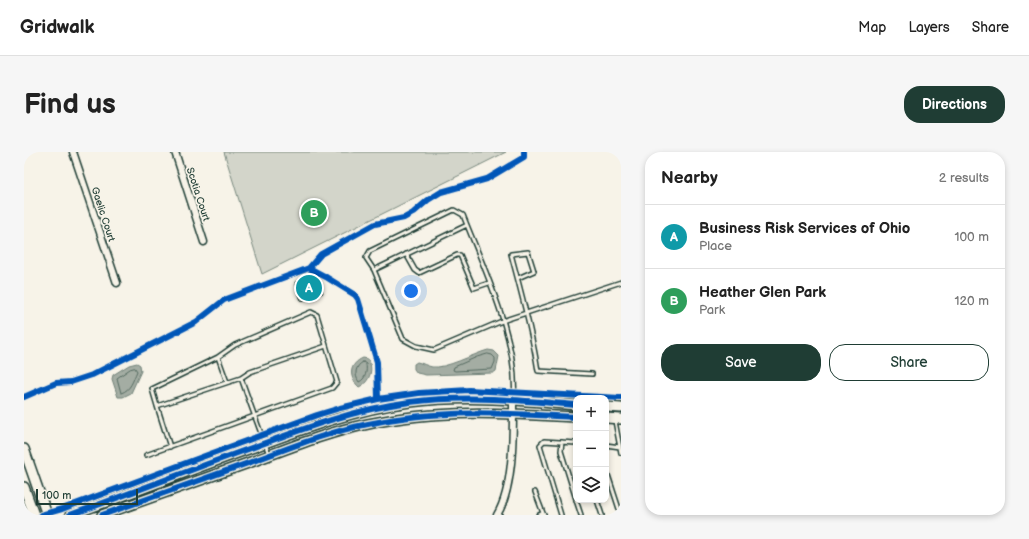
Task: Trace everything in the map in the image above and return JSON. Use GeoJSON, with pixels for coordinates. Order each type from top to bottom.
{"type":"FeatureCollection","features":[{"type":"Feature","properties":{"kind":"main road"},"geometry":{"type":"LineString","coordinates":[[70,515],[264,443],[343,416],[409,402],[463,399],[513,400],[573,405]]}},
{"type":"Feature","properties":{"kind":"main road"},"geometry":{"type":"LineString","coordinates":[[609,407],[621,408]]}},
{"type":"Feature","properties":{"kind":"main road"},"geometry":{"type":"LineString","coordinates":[[102,515],[346,429],[389,420],[433,414],[513,413],[573,417]]}},
{"type":"Feature","properties":{"kind":"main road"},"geometry":{"type":"LineString","coordinates":[[24,449],[47,515]]}},
{"type":"Feature","properties":{"kind":"main road"},"geometry":{"type":"LineString","coordinates":[[24,487],[34,515]]}},
{"type":"Feature","properties":{"kind":"street","name":"Gaelic Court"},"geometry":{"type":"LineString","coordinates":[[73,152],[117,283]]}},
{"type":"Feature","properties":{"kind":"street","name":"Scotia Court"},"geometry":{"type":"LineString","coordinates":[[175,152],[204,242]]}},
{"type":"Feature","properties":{"kind":"street"},"geometry":{"type":"LineString","coordinates":[[497,515],[508,486],[513,400]]}},
{"type":"Feature","properties":{"kind":"lane"},"geometry":{"type":"LineString","coordinates":[[513,400],[514,367],[509,343],[502,321],[489,283],[463,215],[454,210],[370,251],[366,258],[374,270],[403,339],[416,346],[434,350],[502,321],[621,282]]}},
{"type":"Feature","properties":{"kind":"lane"},"geometry":{"type":"LineString","coordinates":[[374,270],[467,225]]}},
{"type":"Feature","properties":{"kind":"lane"},"geometry":{"type":"LineString","coordinates":[[518,278],[534,271],[528,252],[512,254],[518,278],[524,300],[538,371],[592,374]]}},
{"type":"Feature","properties":{"kind":"lane"},"geometry":{"type":"LineString","coordinates":[[406,254],[415,270],[419,273],[457,255],[460,255],[474,288],[489,283]]}},
{"type":"Feature","properties":{"kind":"lane"},"geometry":{"type":"LineString","coordinates":[[146,456],[332,388],[336,382],[317,315],[311,312],[235,345],[218,357],[152,389],[170,447]]}},
{"type":"Feature","properties":{"kind":"lane"},"geometry":{"type":"LineString","coordinates":[[157,406],[241,378],[250,372],[326,346]]}},
{"type":"Feature","properties":{"kind":"lane"},"geometry":{"type":"LineString","coordinates":[[218,357],[227,382]]}},
{"type":"Feature","properties":{"kind":"lane"},"geometry":{"type":"LineString","coordinates":[[241,378],[269,456]]}},
{"type":"Feature","properties":{"kind":"lane"},"geometry":{"type":"LineString","coordinates":[[614,419],[621,453]]}},
{"type":"Feature","properties":{"kind":"lane"},"geometry":{"type":"LineString","coordinates":[[561,515],[540,445],[544,441],[573,443]]}},
{"type":"Feature","properties":{"kind":"lane"},"geometry":{"type":"LineString","coordinates":[[562,442],[561,451],[573,489]]}},
{"type":"Feature","properties":{"kind":"lane"},"geometry":{"type":"LineString","coordinates":[[609,445],[620,446]]}},
{"type":"Feature","properties":{"kind":"lane"},"geometry":{"type":"LineString","coordinates":[[609,478],[621,515]]}},
{"type":"Feature","properties":{"kind":"lane"},"geometry":{"type":"LineString","coordinates":[[535,492],[544,514],[539,515]]}},
{"type":"Feature","properties":{"kind":"lane"},"geometry":{"type":"LineString","coordinates":[[577,503],[581,515]]}},
{"type":"Feature","properties":{"kind":"lane"},"geometry":{"type":"LineString","coordinates":[[598,503],[602,515]]}},
{"type":"Feature","properties":{"kind":"shaded area"},"geometry":{"type":"Polygon","coordinates":[[[224,152],[506,152],[262,274],[224,152]]]}},
{"type":"Feature","properties":{"kind":"water"},"geometry":{"type":"Polygon","coordinates":[[[488,350],[494,351],[499,356],[496,371],[493,373],[426,375],[417,373],[414,369],[414,364],[417,362],[432,367],[445,366],[488,350]]]}},
{"type":"Feature","properties":{"kind":"water"},"geometry":{"type":"Polygon","coordinates":[[[363,358],[368,359],[371,371],[366,382],[359,387],[353,379],[352,371],[355,364],[363,358]]]}},
{"type":"Feature","properties":{"kind":"water"},"geometry":{"type":"Polygon","coordinates":[[[137,363],[140,365],[141,371],[131,393],[123,397],[118,397],[112,379],[113,375],[129,365],[137,363]]]}},
{"type":"Feature","properties":{"kind":"building"},"geometry":{"type":"Polygon","coordinates":[[[316,274],[323,293],[316,297],[301,301],[295,282],[316,274]]]}},
{"type":"Feature","properties":{"kind":"cycle path"},"geometry":{"type":"LineString","coordinates":[[309,268],[321,254],[375,224],[404,218],[441,192],[487,179],[524,157],[524,152]]}},
{"type":"Feature","properties":{"kind":"cycle path"},"geometry":{"type":"LineString","coordinates":[[24,397],[56,383],[71,382],[92,375],[196,322],[224,300],[309,268],[355,295],[358,299],[377,362],[378,399]]}},
{"type":"Feature","properties":{"kind":"cycle path"},"geometry":{"type":"LineString","coordinates":[[41,515],[62,509],[317,415],[378,399],[419,393],[469,390],[621,398]]}},
{"type":"Feature","properties":{"kind":"cycle path"},"geometry":{"type":"LineString","coordinates":[[70,515],[292,433],[370,409],[410,402],[451,399],[514,400],[573,405]]}},
{"type":"Feature","properties":{"kind":"cycle path"},"geometry":{"type":"LineString","coordinates":[[102,515],[309,441],[353,427],[394,419],[446,414],[524,414],[573,417]]}},
{"type":"Feature","properties":{"kind":"place","name":"Heather Glen Park"},"geometry":{"type":"Point","coordinates":[314,213]}},
{"type":"Feature","properties":{"kind":"place","name":"Business Risk Services of Ohio"},"geometry":{"type":"Point","coordinates":[309,288]}}]}
